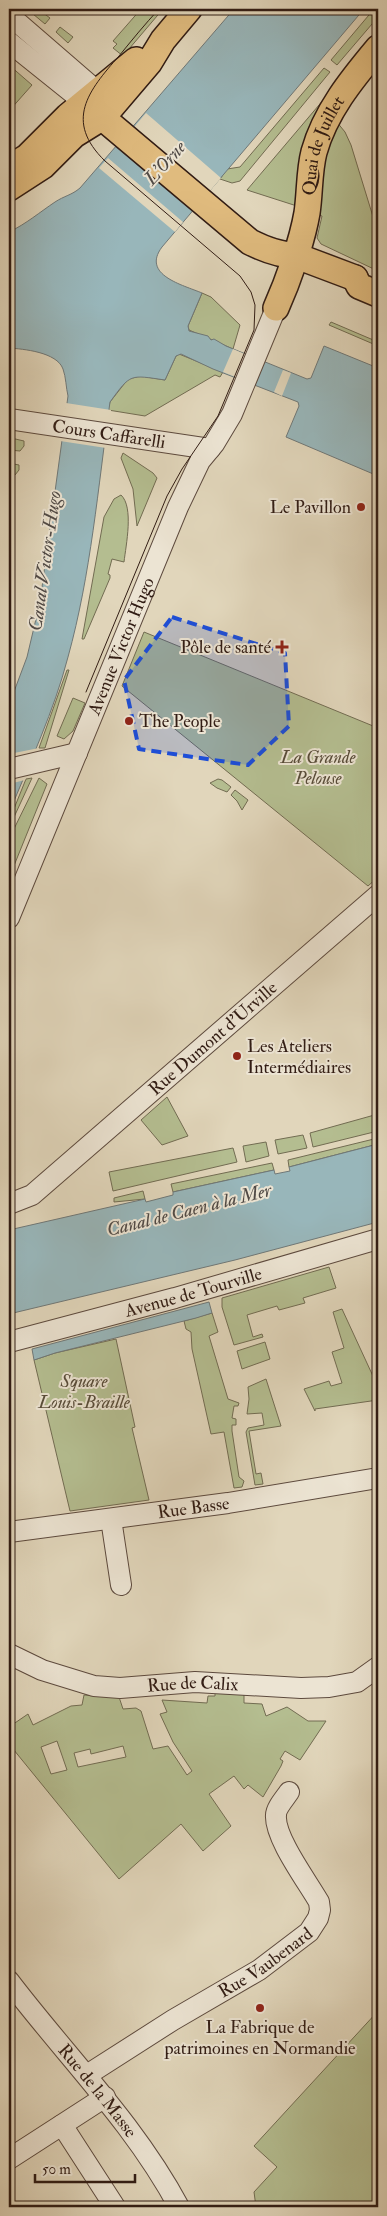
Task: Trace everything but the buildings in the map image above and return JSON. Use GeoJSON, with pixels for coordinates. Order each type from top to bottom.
{"type":"FeatureCollection","features":[{"type":"Feature","properties":{"kind":"main road"},"geometry":{"type":"LineString","coordinates":[[9,188],[43,166],[100,104],[149,63],[163,40],[189,9]]}},
{"type":"Feature","properties":{"kind":"main road","name":"Quai de Juillet"},"geometry":{"type":"LineString","coordinates":[[294,255],[306,216],[314,153],[323,128],[340,97],[378,48]]}},
{"type":"Feature","properties":{"kind":"main road"},"geometry":{"type":"LineString","coordinates":[[100,104],[207,195],[250,242],[279,253],[294,255],[369,284]]}},
{"type":"Feature","properties":{"kind":"main road"},"geometry":{"type":"LineString","coordinates":[[9,168],[26,157],[68,116],[100,104]]}},
{"type":"Feature","properties":{"kind":"main road"},"geometry":{"type":"LineString","coordinates":[[276,308],[294,255]]}},
{"type":"Feature","properties":{"kind":"street"},"geometry":{"type":"LineString","coordinates":[[9,15],[100,104]]}},
{"type":"Feature","properties":{"kind":"street"},"geometry":{"type":"LineString","coordinates":[[9,42],[100,104]]}},
{"type":"Feature","properties":{"kind":"street","name":"Avenue Victor Hugo"},"geometry":{"type":"LineString","coordinates":[[9,918],[77,753],[141,614],[190,480],[200,461],[227,423],[276,308]]}},
{"type":"Feature","properties":{"kind":"street","name":"Cours Caffarelli"},"geometry":{"type":"LineString","coordinates":[[9,419],[210,449]]}},
{"type":"Feature","properties":{"kind":"street"},"geometry":{"type":"LineString","coordinates":[[9,769],[77,753]]}},
{"type":"Feature","properties":{"kind":"street","name":"Rue Dumont d'Urville"},"geometry":{"type":"LineString","coordinates":[[9,1204],[27,1198],[47,1182],[378,895]]}},
{"type":"Feature","properties":{"kind":"street","name":"Avenue de Tourville"},"geometry":{"type":"LineString","coordinates":[[9,1342],[175,1298],[378,1239]]}},
{"type":"Feature","properties":{"kind":"street","name":"Rue Basse"},"geometry":{"type":"LineString","coordinates":[[9,1532],[228,1503],[378,1478]]}},
{"type":"Feature","properties":{"kind":"street"},"geometry":{"type":"LineString","coordinates":[[111,1519],[121,1584]]}},
{"type":"Feature","properties":{"kind":"street","name":"Rue de Calix"},"geometry":{"type":"LineString","coordinates":[[9,1654],[42,1670],[94,1686],[120,1688],[195,1682],[353,1689],[378,1667]]}},
{"type":"Feature","properties":{"kind":"street","name":"Rue Vaubenard"},"geometry":{"type":"LineString","coordinates":[[87,2075],[173,2020],[259,1970],[314,1926],[320,1910],[319,1902],[284,1844],[276,1826],[276,1813],[289,1792]]}},
{"type":"Feature","properties":{"kind":"street","name":"Rue de la Masse"},"geometry":{"type":"LineString","coordinates":[[9,1981],[105,2097],[154,2164],[179,2207]]}},
{"type":"Feature","properties":{"kind":"street"},"geometry":{"type":"LineString","coordinates":[[9,2159],[105,2097]]}},
{"type":"Feature","properties":{"kind":"street"},"geometry":{"type":"LineString","coordinates":[[62,2125],[115,2207]]}},
{"type":"Feature","properties":{"kind":"highlighted area"},"geometry":{"type":"Polygon","coordinates":[[[172,617],[285,653],[289,726],[248,765],[139,749],[124,680],[172,617]]]}},
{"type":"Feature","properties":{"kind":"green space"},"geometry":{"type":"Polygon","coordinates":[[[27,9],[38,9],[50,18],[45,24],[27,9]]]}},
{"type":"Feature","properties":{"kind":"green space"},"geometry":{"type":"Polygon","coordinates":[[[141,9],[163,9],[123,56],[113,48],[117,44],[113,41],[141,9]]]}},
{"type":"Feature","properties":{"kind":"green space"},"geometry":{"type":"Polygon","coordinates":[[[374,9],[378,9],[378,17],[337,65],[331,60],[374,9]]]}},
{"type":"Feature","properties":{"kind":"green space"},"geometry":{"type":"Polygon","coordinates":[[[60,27],[73,37],[68,43],[56,32],[60,27]]]}},
{"type":"Feature","properties":{"kind":"green space"},"geometry":{"type":"Polygon","coordinates":[[[358,59],[300,207],[247,190],[358,59]]]}},
{"type":"Feature","properties":{"kind":"green space"},"geometry":{"type":"Polygon","coordinates":[[[9,65],[32,85],[9,111],[9,65]]]}},
{"type":"Feature","properties":{"kind":"green space"},"geometry":{"type":"Polygon","coordinates":[[[324,68],[330,72],[240,181],[232,183],[220,179],[227,169],[240,167],[324,68]]]}},
{"type":"Feature","properties":{"kind":"green space"},"geometry":{"type":"Polygon","coordinates":[[[336,121],[345,132],[351,145],[378,233],[378,271],[321,244],[317,238],[322,216],[313,213],[319,171],[336,121]]]}},
{"type":"Feature","properties":{"kind":"green space"},"geometry":{"type":"Polygon","coordinates":[[[202,293],[211,297],[240,325],[233,349],[189,330],[188,326],[202,293]]]}},
{"type":"Feature","properties":{"kind":"green space"},"geometry":{"type":"Polygon","coordinates":[[[331,322],[378,342],[378,346],[329,325],[331,322]]]}},
{"type":"Feature","properties":{"kind":"green space"},"geometry":{"type":"Polygon","coordinates":[[[179,354],[223,372],[220,377],[215,375],[145,416],[108,410],[110,402],[128,379],[141,376],[165,380],[176,356],[179,354]]]}},
{"type":"Feature","properties":{"kind":"green space"},"geometry":{"type":"Polygon","coordinates":[[[9,439],[24,441],[24,446],[20,451],[9,450],[9,439]]]}},
{"type":"Feature","properties":{"kind":"green space"},"geometry":{"type":"Polygon","coordinates":[[[123,453],[153,473],[157,478],[137,526],[133,489],[121,458],[123,453]]]}},
{"type":"Feature","properties":{"kind":"green space"},"geometry":{"type":"Polygon","coordinates":[[[9,463],[19,465],[19,470],[15,475],[9,477],[9,463]]]}},
{"type":"Feature","properties":{"kind":"green space"},"geometry":{"type":"Polygon","coordinates":[[[121,495],[125,501],[128,517],[124,562],[112,559],[108,574],[110,578],[84,639],[82,639],[104,517],[114,499],[121,495]]]}},
{"type":"Feature","properties":{"kind":"green space","name":"La Grande Pelouse"},"geometry":{"type":"Polygon","coordinates":[[[144,632],[378,728],[378,877],[368,886],[122,686],[144,632]]]}},
{"type":"Feature","properties":{"kind":"green space"},"geometry":{"type":"Polygon","coordinates":[[[67,670],[69,670],[45,748],[39,748],[67,670]]]}},
{"type":"Feature","properties":{"kind":"green space"},"geometry":{"type":"Polygon","coordinates":[[[73,698],[85,703],[73,731],[64,739],[57,736],[73,698]]]}},
{"type":"Feature","properties":{"kind":"green space"},"geometry":{"type":"Polygon","coordinates":[[[32,778],[9,828],[9,821],[26,779],[32,778]]]}},
{"type":"Feature","properties":{"kind":"green space"},"geometry":{"type":"Polygon","coordinates":[[[39,778],[47,784],[9,878],[9,839],[39,778]]]}},
{"type":"Feature","properties":{"kind":"green space"},"geometry":{"type":"Polygon","coordinates":[[[218,779],[231,787],[227,792],[210,783],[218,779]]]}},
{"type":"Feature","properties":{"kind":"green space"},"geometry":{"type":"Polygon","coordinates":[[[235,790],[248,800],[242,810],[231,795],[235,790]]]}},
{"type":"Feature","properties":{"kind":"green space"},"geometry":{"type":"Polygon","coordinates":[[[167,1097],[188,1136],[162,1145],[141,1120],[167,1097]]]}},
{"type":"Feature","properties":{"kind":"green space"},"geometry":{"type":"Polygon","coordinates":[[[378,1114],[378,1131],[313,1147],[310,1133],[378,1114]]]}},
{"type":"Feature","properties":{"kind":"green space"},"geometry":{"type":"Polygon","coordinates":[[[303,1135],[307,1148],[278,1154],[275,1140],[303,1135]]]}},
{"type":"Feature","properties":{"kind":"green space"},"geometry":{"type":"Polygon","coordinates":[[[378,1138],[378,1144],[289,1167],[288,1160],[378,1138]]]}},
{"type":"Feature","properties":{"kind":"green space"},"geometry":{"type":"Polygon","coordinates":[[[266,1142],[269,1156],[246,1162],[243,1146],[266,1142]]]}},
{"type":"Feature","properties":{"kind":"green space"},"geometry":{"type":"Polygon","coordinates":[[[233,1148],[237,1162],[113,1191],[109,1172],[233,1148]]]}},
{"type":"Feature","properties":{"kind":"green space"},"geometry":{"type":"Polygon","coordinates":[[[272,1163],[274,1170],[173,1192],[171,1184],[272,1163]]]}},
{"type":"Feature","properties":{"kind":"green space"},"geometry":{"type":"Polygon","coordinates":[[[143,1191],[145,1199],[114,1202],[114,1198],[143,1191]]]}},
{"type":"Feature","properties":{"kind":"green space"},"geometry":{"type":"Polygon","coordinates":[[[329,1267],[336,1288],[303,1298],[305,1303],[279,1310],[277,1306],[247,1315],[253,1337],[262,1334],[263,1337],[234,1345],[222,1307],[222,1298],[329,1267]]]}},
{"type":"Feature","properties":{"kind":"green space"},"geometry":{"type":"Polygon","coordinates":[[[342,1309],[378,1387],[378,1400],[315,1409],[315,1411],[304,1389],[329,1381],[331,1386],[342,1383],[332,1352],[344,1348],[333,1312],[342,1309]]]}},
{"type":"Feature","properties":{"kind":"green space"},"geometry":{"type":"Polygon","coordinates":[[[212,1313],[218,1332],[209,1336],[228,1399],[239,1403],[238,1406],[234,1406],[232,1418],[236,1419],[236,1425],[232,1425],[232,1431],[239,1477],[244,1481],[242,1487],[234,1488],[224,1432],[211,1434],[192,1349],[191,1332],[186,1329],[184,1321],[212,1313]]]}},
{"type":"Feature","properties":{"kind":"green space","name":"Square Louis-Braille"},"geometry":{"type":"Polygon","coordinates":[[[116,1339],[135,1427],[132,1428],[149,1500],[70,1511],[34,1360],[55,1353],[116,1339]]]}},
{"type":"Feature","properties":{"kind":"green space"},"geometry":{"type":"Polygon","coordinates":[[[265,1342],[270,1359],[242,1369],[237,1351],[265,1342]]]}},
{"type":"Feature","properties":{"kind":"green space"},"geometry":{"type":"Polygon","coordinates":[[[266,1379],[281,1426],[249,1431],[256,1474],[261,1473],[263,1484],[255,1485],[246,1432],[248,1428],[264,1425],[262,1413],[247,1414],[248,1387],[266,1379]]]}},
{"type":"Feature","properties":{"kind":"green space"},"geometry":{"type":"Polygon","coordinates":[[[215,1691],[244,1692],[244,1703],[262,1704],[266,1716],[287,1707],[308,1721],[326,1721],[300,1760],[285,1751],[280,1759],[283,1761],[281,1766],[263,1797],[248,1785],[244,1789],[234,1776],[209,1794],[231,1826],[203,1851],[181,1824],[119,1879],[9,1744],[9,1727],[28,1714],[33,1725],[71,1706],[82,1705],[84,1695],[119,1697],[123,1709],[136,1708],[141,1711],[153,1749],[168,1746],[187,1775],[192,1771],[173,1742],[160,1714],[167,1712],[162,1700],[207,1703],[208,1696],[215,1696],[215,1691]],[[57,1741],[41,1747],[51,1774],[67,1770],[57,1741]],[[123,1746],[91,1754],[90,1749],[74,1753],[78,1767],[126,1757],[123,1746]]]}},
{"type":"Feature","properties":{"kind":"green space"},"geometry":{"type":"Polygon","coordinates":[[[378,2011],[378,2207],[256,2207],[254,2192],[277,2167],[254,2146],[378,2011]]]}},
{"type":"Feature","properties":{"kind":"water","name":"L'Orne"},"geometry":{"type":"Polygon","coordinates":[[[234,9],[364,9],[162,247],[157,257],[157,265],[160,272],[167,278],[202,293],[188,326],[189,331],[208,336],[211,340],[214,339],[226,346],[307,379],[311,378],[324,346],[378,368],[378,476],[286,437],[299,406],[298,402],[213,369],[181,354],[176,356],[165,380],[138,377],[127,381],[110,402],[83,594],[68,657],[49,717],[9,813],[9,705],[27,657],[40,602],[68,396],[65,375],[60,363],[39,352],[9,348],[9,232],[80,188],[234,9]]]}},
{"type":"Feature","properties":{"kind":"water","name":"Canal de Caen à la Mer"},"geometry":{"type":"Polygon","coordinates":[[[378,1144],[378,1222],[235,1260],[9,1314],[9,1230],[145,1199],[146,1202],[173,1195],[173,1192],[274,1170],[275,1174],[290,1171],[289,1167],[378,1144]]]}},
{"type":"Feature","properties":{"kind":"water"},"geometry":{"type":"Polygon","coordinates":[[[209,1302],[212,1313],[34,1360],[32,1349],[209,1302]]]}},
{"type":"Feature","properties":{"kind":"pier"},"geometry":{"type":"Polygon","coordinates":[[[146,113],[221,178],[194,210],[118,146],[146,113]]]}},
{"type":"Feature","properties":{"kind":"pier"},"geometry":{"type":"Polygon","coordinates":[[[108,158],[183,222],[175,232],[99,168],[108,158]]]}},
{"type":"Feature","properties":{"kind":"pier"},"geometry":{"type":"Polygon","coordinates":[[[233,349],[264,362],[255,385],[223,372],[233,349]]]}},
{"type":"Feature","properties":{"kind":"pier"},"geometry":{"type":"Polygon","coordinates":[[[283,370],[291,373],[282,396],[274,392],[283,370]]]}},
{"type":"Feature","properties":{"kind":"pier"},"geometry":{"type":"Polygon","coordinates":[[[66,403],[111,410],[106,448],[60,441],[66,403]]]}},
{"type":"Feature","properties":{"kind":"pier"},"geometry":{"type":"Polygon","coordinates":[[[39,748],[25,780],[9,784],[9,754],[39,748]]]}},
{"type":"Feature","properties":{"kind":"tram line"},"geometry":{"type":"LineString","coordinates":[[86,692],[167,496],[182,469],[218,416],[254,330],[255,305],[251,292],[240,276],[105,161],[93,146],[86,133],[83,119],[90,94],[108,69],[159,9]]}},
{"type":"Feature","properties":{"kind":"place","name":"Le Pavillon"},"geometry":{"type":"Point","coordinates":[361,507]}},
{"type":"Feature","properties":{"kind":"place","name":"Pôle de santé"},"geometry":{"type":"Point","coordinates":[282,647]}},
{"type":"Feature","properties":{"kind":"place","name":"The People"},"geometry":{"type":"Point","coordinates":[129,721]}},
{"type":"Feature","properties":{"kind":"place","name":"Les Ateliers Intermédiaires"},"geometry":{"type":"Point","coordinates":[237,1056]}},
{"type":"Feature","properties":{"kind":"place","name":"La Fabrique de patrimoines en Normandie"},"geometry":{"type":"Point","coordinates":[260,2008]}},
{"type":"Feature","properties":{"kind":"water label","name":"Canal Victor-Hugo"},"geometry":{"type":"Point","coordinates":[45,561]}}]}
